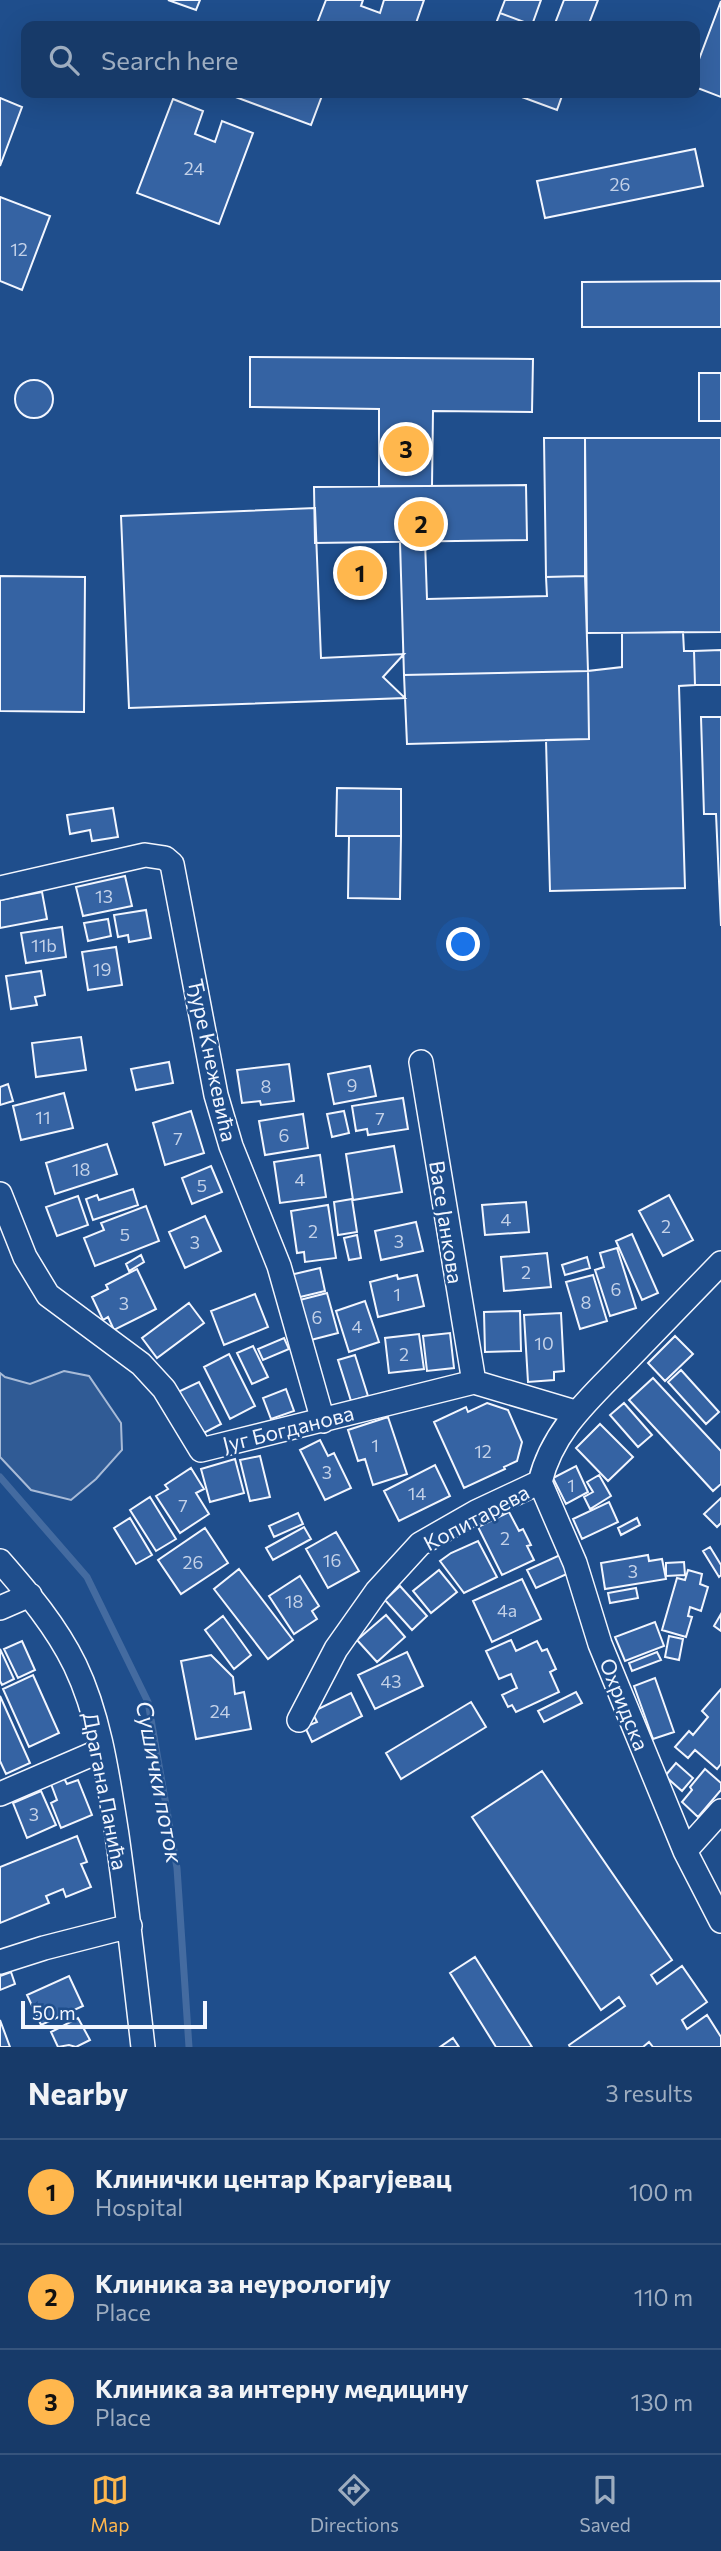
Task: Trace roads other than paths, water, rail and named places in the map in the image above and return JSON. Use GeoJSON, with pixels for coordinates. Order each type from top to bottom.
{"type":"FeatureCollection","features":[{"type":"Feature","properties":{"kind":"street","name":"Ђуре Кнежевића"},"geometry":{"type":"LineString","coordinates":[[0,888],[145,855],[165,858],[172,864],[216,1094],[231,1146],[279,1266],[323,1421]]}},
{"type":"Feature","properties":{"kind":"street","name":"Васе Јанкова"},"geometry":{"type":"LineString","coordinates":[[421,1062],[474,1382]]}},
{"type":"Feature","properties":{"kind":"street","name":"Југ Богданова"},"geometry":{"type":"LineString","coordinates":[[0,1194],[25,1257],[48,1295],[142,1364],[164,1389],[201,1450],[474,1382]]}},
{"type":"Feature","properties":{"kind":"street","name":"Копитарева"},"geometry":{"type":"LineString","coordinates":[[299,1720],[336,1648],[377,1591],[420,1544],[476,1512],[540,1482],[553,1443],[575,1412],[721,1263]]}},
{"type":"Feature","properties":{"kind":"street"},"geometry":{"type":"LineString","coordinates":[[474,1382],[575,1412]]}},
{"type":"Feature","properties":{"kind":"street","name":"Охридска"},"geometry":{"type":"LineString","coordinates":[[540,1482],[575,1563],[600,1644],[685,1851],[721,1922]]}},
{"type":"Feature","properties":{"kind":"street","name":"Драгана Панића"},"geometry":{"type":"LineString","coordinates":[[0,1561],[30,1595],[74,1664],[83,1684],[102,1751],[130,1926],[143,2047]]}},
{"type":"Feature","properties":{"kind":"street"},"geometry":{"type":"LineString","coordinates":[[0,1608],[30,1595]]}},
{"type":"Feature","properties":{"kind":"street"},"geometry":{"type":"LineString","coordinates":[[0,1794],[102,1751]]}},
{"type":"Feature","properties":{"kind":"street"},"geometry":{"type":"LineString","coordinates":[[685,1851],[721,1811]]}},
{"type":"Feature","properties":{"kind":"street"},"geometry":{"type":"LineString","coordinates":[[0,1962],[130,1926]]}},
{"type":"Feature","properties":{"kind":"waterway","name":"Сушички поток"},"geometry":{"type":"LineString","coordinates":[[0,1477],[87,1577],[148,1702],[177,1868],[189,2047]]}},
{"type":"Feature","properties":{"kind":"place","name":"Клиника за интерну медицину"},"geometry":{"type":"Point","coordinates":[406,449]}},
{"type":"Feature","properties":{"kind":"place","name":"Клиника за неурологију"},"geometry":{"type":"Point","coordinates":[421,524]}},
{"type":"Feature","properties":{"kind":"place","name":"Клинички центар Крагујевац"},"geometry":{"type":"Point","coordinates":[360,573]}}]}
